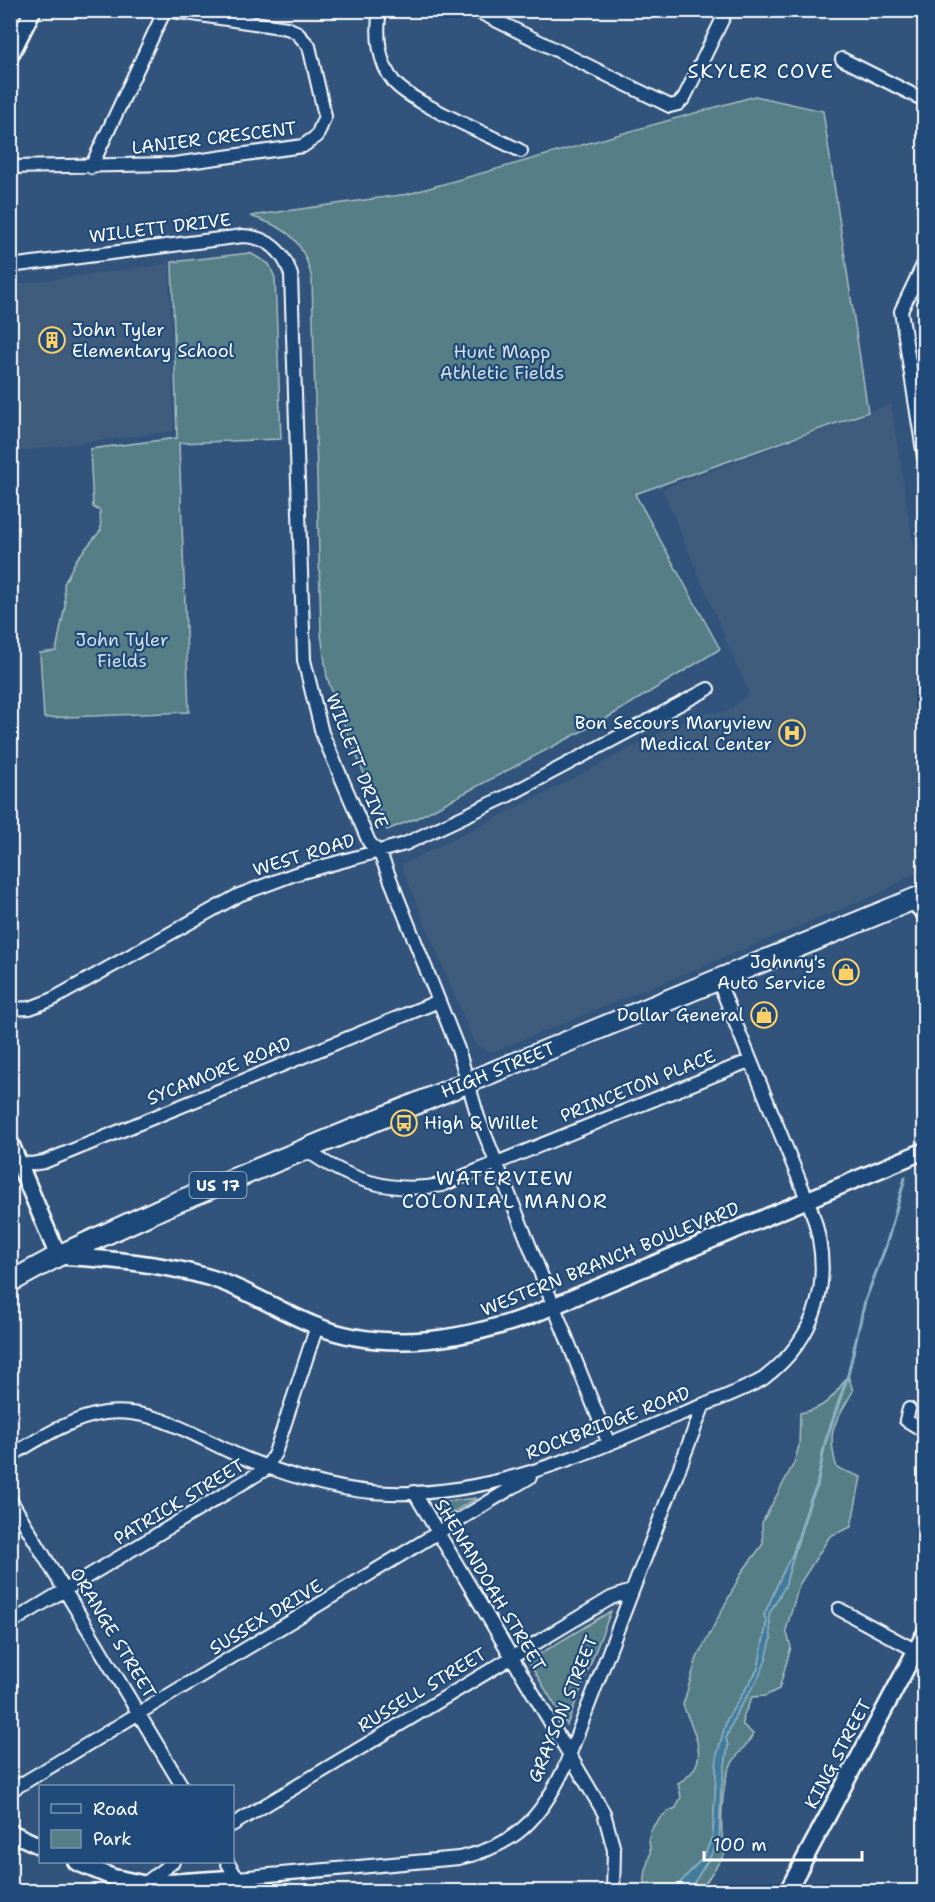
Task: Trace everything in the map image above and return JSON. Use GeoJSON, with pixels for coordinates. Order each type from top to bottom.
{"type":"FeatureCollection","features":[{"type":"Feature","properties":{"kind":"main road","name":"HIGH STREET"},"geometry":{"type":"LineString","coordinates":[[10,1282],[58,1256],[165,1207],[718,980],[920,903]]}},
{"type":"Feature","properties":{"kind":"street"},"geometry":{"type":"LineString","coordinates":[[10,56],[33,10]]}},
{"type":"Feature","properties":{"kind":"street"},"geometry":{"type":"LineString","coordinates":[[91,167],[165,10]]}},
{"type":"Feature","properties":{"kind":"street","name":"LANIER CRESCENT"},"geometry":{"type":"LineString","coordinates":[[10,167],[174,164],[303,146],[318,136],[325,116],[309,46],[296,32],[287,28],[165,10]]}},
{"type":"Feature","properties":{"kind":"street"},"geometry":{"type":"LineString","coordinates":[[380,10],[378,26],[382,60],[390,76],[402,90],[521,151]]}},
{"type":"Feature","properties":{"kind":"street"},"geometry":{"type":"LineString","coordinates":[[475,10],[665,105],[678,104],[727,10]]}},
{"type":"Feature","properties":{"kind":"street"},"geometry":{"type":"LineString","coordinates":[[842,59],[924,99]]}},
{"type":"Feature","properties":{"kind":"street","name":"WILLETT DRIVE"},"geometry":{"type":"LineString","coordinates":[[10,266],[243,236],[260,239],[270,244],[284,257],[291,275],[304,660],[322,733],[369,842],[378,852],[439,1001],[463,1063],[466,1083],[497,1164],[609,1444]]}},
{"type":"Feature","properties":{"kind":"street"},"geometry":{"type":"LineString","coordinates":[[924,263],[901,311],[924,457]]}},
{"type":"Feature","properties":{"kind":"street","name":"WEST ROAD"},"geometry":{"type":"LineString","coordinates":[[10,1009],[30,1008],[51,1000],[257,887],[295,874],[405,844],[458,821],[708,689]]}},
{"type":"Feature","properties":{"kind":"street","name":"ROCKBRIDGE ROAD"},"geometry":{"type":"LineString","coordinates":[[10,1456],[84,1418],[126,1413],[162,1420],[268,1467],[345,1488],[390,1493],[414,1492],[460,1487],[539,1471],[764,1379],[789,1356],[808,1327],[820,1294],[824,1267],[818,1228],[718,980]]}},
{"type":"Feature","properties":{"kind":"street","name":"SYCAMORE ROAD"},"geometry":{"type":"LineString","coordinates":[[15,1163],[44,1162],[439,1001]]}},
{"type":"Feature","properties":{"kind":"street","name":"PRINCETON PLACE"},"geometry":{"type":"LineString","coordinates":[[306,1150],[347,1176],[366,1183],[404,1189],[442,1185],[749,1061]]}},
{"type":"Feature","properties":{"kind":"street"},"geometry":{"type":"LineString","coordinates":[[10,1142],[15,1163],[58,1256]]}},
{"type":"Feature","properties":{"kind":"street","name":"WESTERN BRANCH BOULEVARD"},"geometry":{"type":"LineString","coordinates":[[58,1256],[190,1272],[236,1288],[317,1326],[380,1340],[444,1339],[502,1326],[924,1151]]}},
{"type":"Feature","properties":{"kind":"street","name":"PATRICK STREET"},"geometry":{"type":"LineString","coordinates":[[10,1623],[268,1467],[275,1453],[317,1326]]}},
{"type":"Feature","properties":{"kind":"street","name":"GRAYSON STREET"},"geometry":{"type":"LineString","coordinates":[[78,1863],[112,1877],[144,1884],[241,1885],[459,1858],[477,1854],[507,1841],[532,1821],[556,1785],[704,1404]]}},
{"type":"Feature","properties":{"kind":"street"},"geometry":{"type":"LineString","coordinates":[[909,1409],[906,1420],[924,1431]]}},
{"type":"Feature","properties":{"kind":"street","name":"SUSSEX DRIVE"},"geometry":{"type":"LineString","coordinates":[[10,1791],[539,1471]]}},
{"type":"Feature","properties":{"kind":"street","name":"SHENANDOAH STREET"},"geometry":{"type":"LineString","coordinates":[[414,1492],[607,1820],[614,1850],[613,1892]]}},
{"type":"Feature","properties":{"kind":"street","name":"ORANGE STREET"},"geometry":{"type":"LineString","coordinates":[[10,1499],[181,1785]]}},
{"type":"Feature","properties":{"kind":"street","name":"RUSSELL STREET"},"geometry":{"type":"LineString","coordinates":[[234,1824],[611,1598],[631,1591]]}},
{"type":"Feature","properties":{"kind":"street"},"geometry":{"type":"LineString","coordinates":[[839,1609],[920,1653]]}},
{"type":"Feature","properties":{"kind":"street","name":"KING STREET"},"geometry":{"type":"LineString","coordinates":[[787,1892],[920,1653],[924,1635]]}},
{"type":"Feature","properties":{"kind":"street"},"geometry":{"type":"LineString","coordinates":[[10,1832],[39,1846]]}},
{"type":"Feature","properties":{"kind":"street"},"geometry":{"type":"LineString","coordinates":[[144,1884],[172,1863]]}},
{"type":"Feature","properties":{"kind":"street"},"geometry":{"type":"LineString","coordinates":[[228,1863],[241,1885]]}},
{"type":"Feature","properties":{"kind":"shaded area"},"geometry":{"type":"Polygon","coordinates":[[[169,264],[174,431],[11,452],[11,285],[169,264]]]}},
{"type":"Feature","properties":{"kind":"shaded area","name":"Bon Secours Maryview Medical Center"},"geometry":{"type":"Polygon","coordinates":[[[891,404],[924,614],[924,870],[905,878],[883,892],[493,1052],[475,1045],[401,865],[698,713],[726,713],[749,693],[662,489],[891,404]]]}},
{"type":"Feature","properties":{"kind":"shaded area"},"geometry":{"type":"Polygon","coordinates":[[[794,1553],[785,1586],[769,1614],[771,1640],[766,1660],[757,1681],[737,1711],[726,1738],[728,1746],[721,1789],[719,1842],[689,1891],[673,1891],[705,1855],[713,1834],[717,1755],[727,1719],[758,1669],[767,1621],[764,1615],[783,1571],[794,1553]]]}},
{"type":"Feature","properties":{"kind":"green space","name":"Hunt Mapp Athletic Fields"},"geometry":{"type":"Polygon","coordinates":[[[755,96],[823,111],[868,412],[635,494],[720,649],[607,718],[417,818],[387,830],[327,677],[321,634],[312,279],[304,254],[292,237],[274,225],[250,216],[408,194],[755,96]]]}},
{"type":"Feature","properties":{"kind":"green space","name":"John Tyler Fields"},"geometry":{"type":"Polygon","coordinates":[[[250,253],[269,264],[275,278],[281,439],[179,443],[189,712],[44,718],[40,653],[56,651],[65,606],[64,584],[76,560],[101,530],[100,511],[93,507],[90,449],[177,438],[172,262],[250,253]]]}},
{"type":"Feature","properties":{"kind":"green space"},"geometry":{"type":"Polygon","coordinates":[[[848,1375],[853,1391],[837,1420],[832,1445],[837,1468],[861,1477],[851,1527],[830,1536],[799,1585],[786,1630],[791,1647],[779,1689],[765,1696],[752,1697],[744,1715],[743,1725],[753,1734],[731,1764],[727,1777],[722,1823],[726,1852],[700,1891],[689,1891],[719,1842],[721,1789],[728,1746],[726,1738],[737,1711],[748,1695],[771,1640],[769,1614],[785,1586],[794,1554],[781,1575],[764,1615],[767,1621],[758,1669],[727,1719],[717,1755],[713,1834],[705,1855],[673,1891],[644,1892],[652,1829],[662,1816],[676,1808],[681,1797],[678,1783],[696,1766],[698,1747],[696,1737],[683,1705],[697,1658],[742,1572],[763,1544],[762,1523],[794,1463],[799,1446],[800,1413],[823,1405],[839,1389],[848,1375]]]}},
{"type":"Feature","properties":{"kind":"green space"},"geometry":{"type":"Polygon","coordinates":[[[477,1498],[442,1519],[433,1503],[477,1498]]]}},
{"type":"Feature","properties":{"kind":"green space"},"geometry":{"type":"Polygon","coordinates":[[[611,1611],[567,1725],[528,1661],[611,1611]]]}},
{"type":"Feature","properties":{"kind":"waterway"},"geometry":{"type":"LineString","coordinates":[[793,1555],[817,1486],[825,1443],[848,1375],[865,1301],[886,1246],[905,1178]]}},
{"type":"Feature","properties":{"kind":"place","name":"John Tyler Elementary School"},"geometry":{"type":"Point","coordinates":[52,340]}},
{"type":"Feature","properties":{"kind":"place","name":"Bon Secours Maryview Medical Center"},"geometry":{"type":"Point","coordinates":[792,733]}},
{"type":"Feature","properties":{"kind":"place","name":"Johnny's Auto Service"},"geometry":{"type":"Point","coordinates":[846,972]}},
{"type":"Feature","properties":{"kind":"place","name":"Dollar General"},"geometry":{"type":"Point","coordinates":[764,1015]}},
{"type":"Feature","properties":{"kind":"place","name":"High & Willet"},"geometry":{"type":"Point","coordinates":[404,1123]}},
{"type":"Feature","properties":{"kind":"district","name":"SKYLER COVE"},"geometry":{"type":"Point","coordinates":[761,71]}},
{"type":"Feature","properties":{"kind":"district","name":"WATERVIEW COLONIAL MANOR"},"geometry":{"type":"Point","coordinates":[505,1190]}}]}
